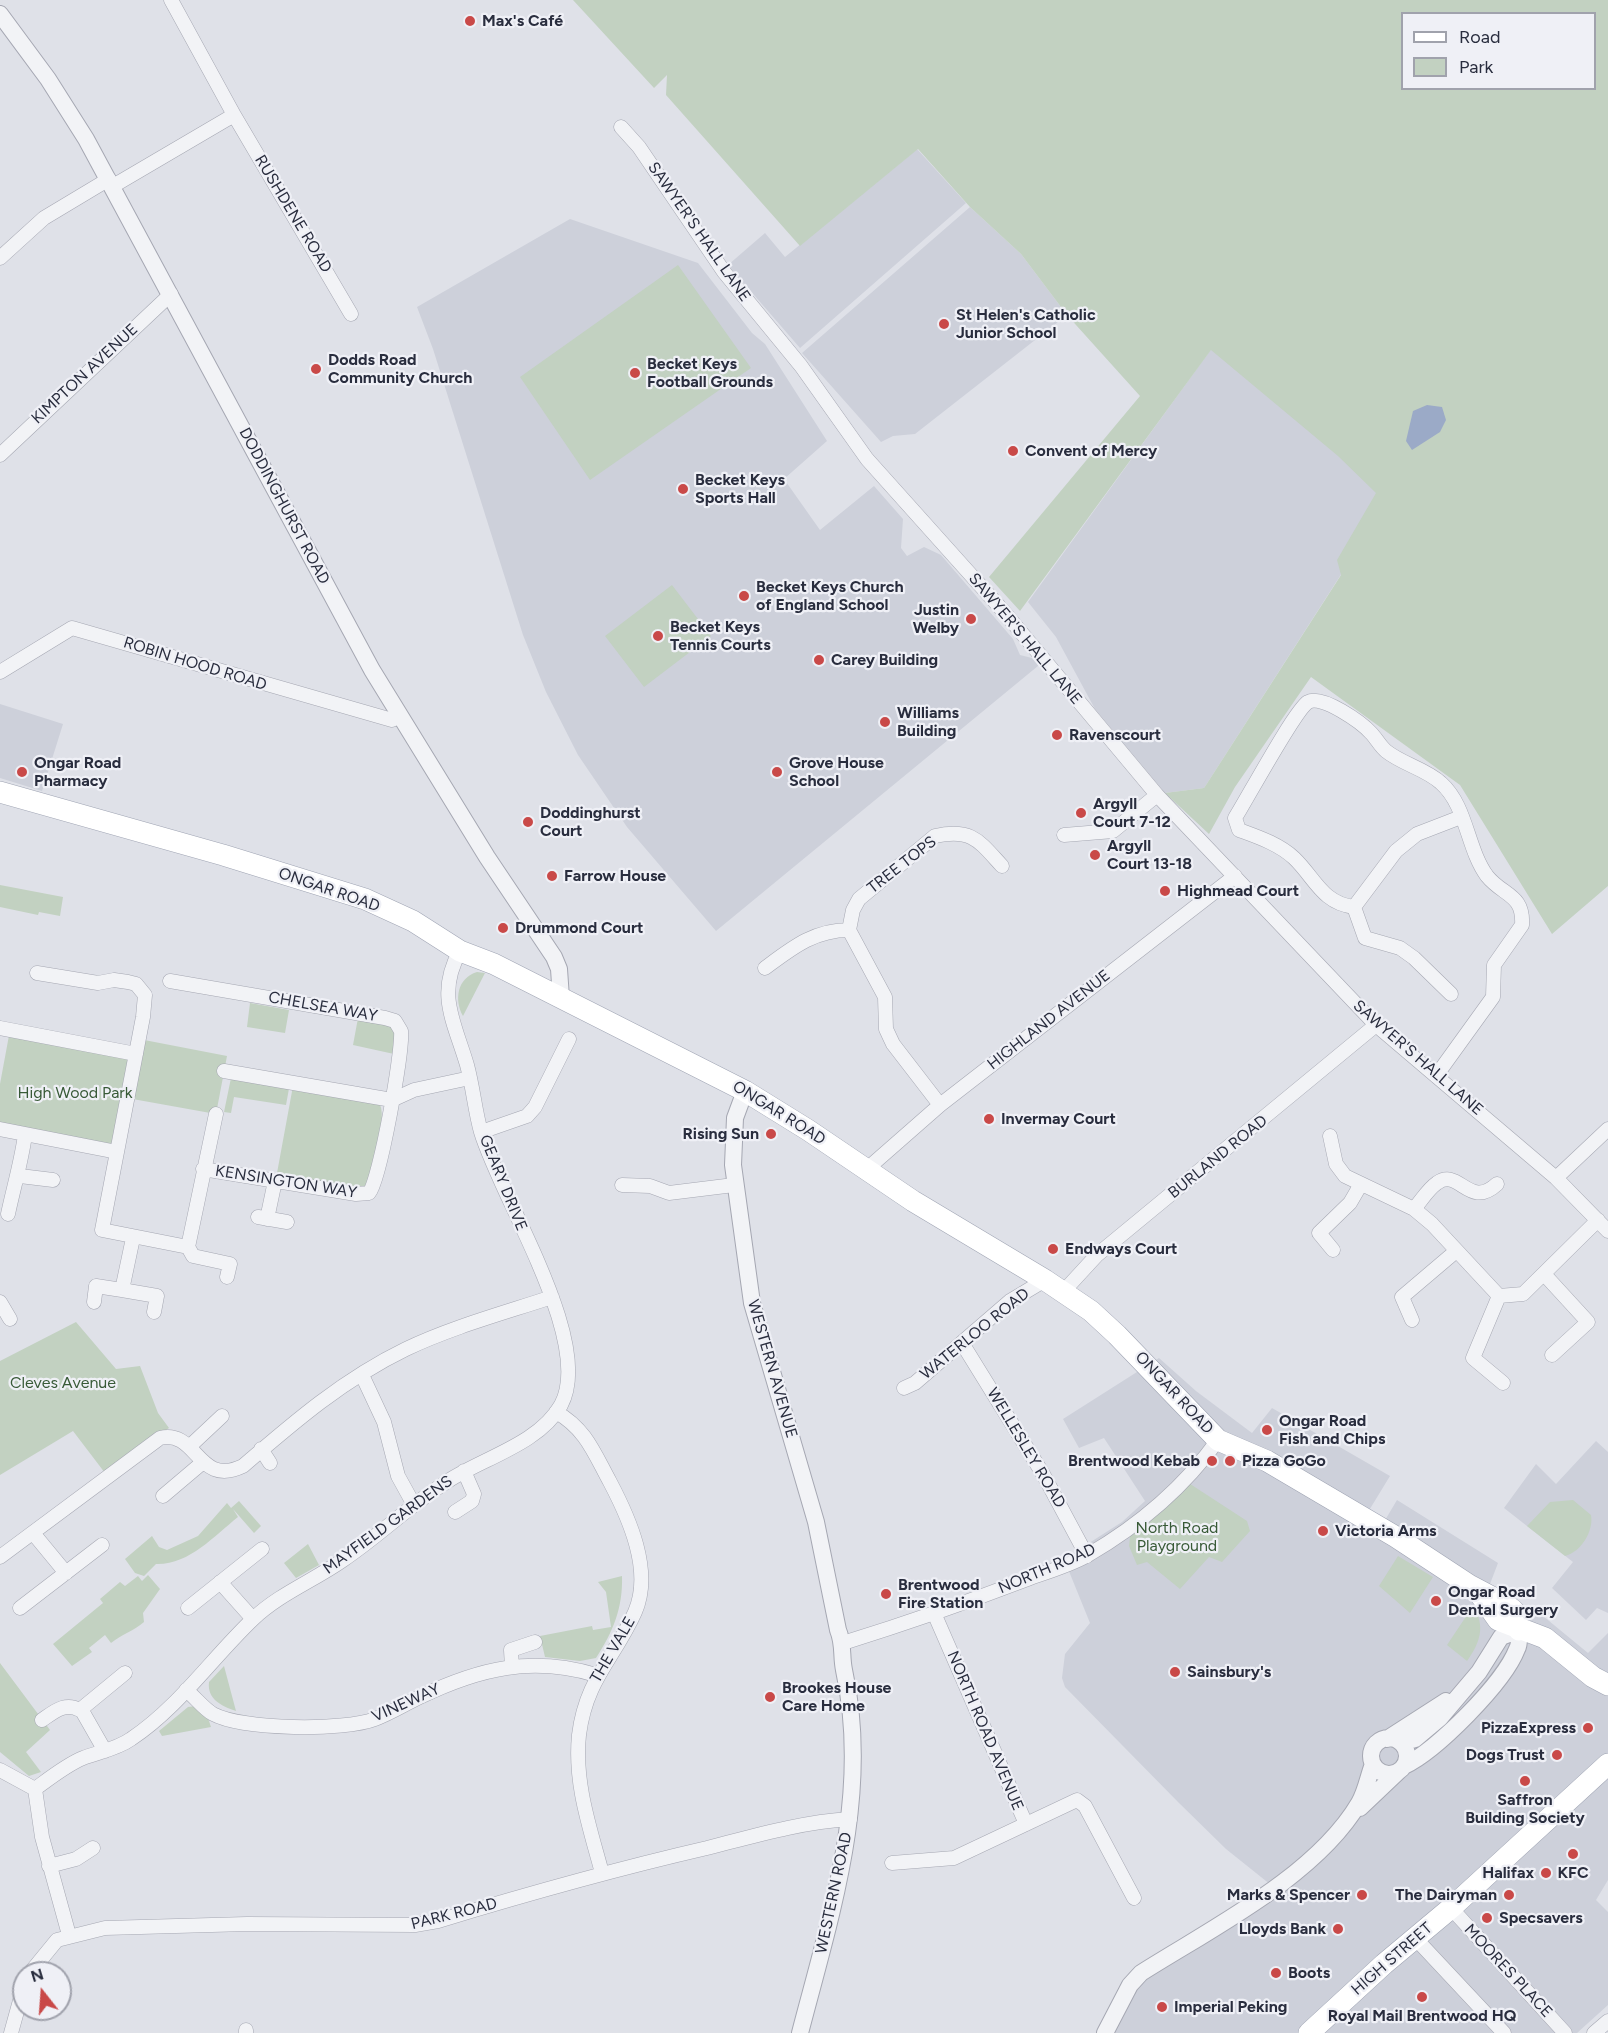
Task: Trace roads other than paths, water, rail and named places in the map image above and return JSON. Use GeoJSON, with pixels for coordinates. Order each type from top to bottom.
{"type":"FeatureCollection","features":[{"type":"Feature","properties":{"kind":"main road","name":"ONGAR ROAD"},"geometry":{"type":"LineString","coordinates":[[0,792],[223,855],[365,899],[412,921],[460,951],[494,964],[745,1091],[947,1222],[1064,1292],[1117,1335],[1218,1440],[1267,1461],[1396,1537],[1512,1610],[1519,1630]]}},
{"type":"Feature","properties":{"kind":"main road"},"geometry":{"type":"LineString","coordinates":[[1519,1630],[1545,1638],[1600,1681],[1608,1698]]}},
{"type":"Feature","properties":{"kind":"main road","name":"HIGH STREET"},"geometry":{"type":"LineString","coordinates":[[1309,2033],[1384,1964],[1451,1908],[1608,1764]]}},
{"type":"Feature","properties":{"kind":"street","name":"RUSHDENE ROAD"},"geometry":{"type":"LineString","coordinates":[[171,0],[234,115],[351,314]]}},
{"type":"Feature","properties":{"kind":"street","name":"DODDINGHURST ROAD"},"geometry":{"type":"LineString","coordinates":[[0,14],[48,80],[111,182],[400,716],[554,957],[560,977],[561,998]]}},
{"type":"Feature","properties":{"kind":"street"},"geometry":{"type":"LineString","coordinates":[[0,258],[44,218],[234,115]]}},
{"type":"Feature","properties":{"kind":"street","name":"SAWYER'S HALL LANE"},"geometry":{"type":"LineString","coordinates":[[621,127],[645,156],[724,272],[801,366],[867,459],[1005,613],[1157,795],[1376,1025],[1556,1178],[1608,1231]]}},
{"type":"Feature","properties":{"kind":"street","name":"KIMPTON AVENUE"},"geometry":{"type":"LineString","coordinates":[[0,455],[171,294]]}},
{"type":"Feature","properties":{"kind":"street","name":"ROBIN HOOD ROAD"},"geometry":{"type":"LineString","coordinates":[[0,672],[72,628],[333,705],[392,720],[400,716]]}},
{"type":"Feature","properties":{"kind":"street"},"geometry":{"type":"LineString","coordinates":[[1354,907],[1340,905],[1326,895],[1293,857],[1272,843],[1239,830],[1235,818],[1293,721],[1308,702],[1314,700],[1338,708],[1370,731],[1386,751],[1442,783],[1461,817],[1477,858],[1488,877],[1518,903],[1522,925],[1494,964],[1493,997],[1436,1076]]}},
{"type":"Feature","properties":{"kind":"street"},"geometry":{"type":"LineString","coordinates":[[1064,835],[1113,831],[1157,795]]}},
{"type":"Feature","properties":{"kind":"street"},"geometry":{"type":"LineString","coordinates":[[1354,907],[1396,851],[1417,834],[1461,817]]}},
{"type":"Feature","properties":{"kind":"street","name":"TREE TOPS"},"geometry":{"type":"LineString","coordinates":[[849,930],[853,910],[859,899],[935,836],[950,832],[970,835],[1002,866]]}},
{"type":"Feature","properties":{"kind":"street","name":"HIGHLAND AVENUE"},"geometry":{"type":"LineString","coordinates":[[867,1169],[940,1105],[1235,876]]}},
{"type":"Feature","properties":{"kind":"street"},"geometry":{"type":"LineString","coordinates":[[1354,907],[1365,938],[1400,948],[1414,958],[1451,994]]}},
{"type":"Feature","properties":{"kind":"street"},"geometry":{"type":"LineString","coordinates":[[765,968],[796,945],[819,933],[849,930],[885,997],[886,1029],[893,1044],[940,1105]]}},
{"type":"Feature","properties":{"kind":"street","name":"GEARY DRIVE"},"geometry":{"type":"LineString","coordinates":[[460,951],[451,969],[447,992],[470,1078],[481,1132],[552,1297],[569,1360],[567,1390],[556,1412]]}},
{"type":"Feature","properties":{"kind":"street"},"geometry":{"type":"LineString","coordinates":[[37,973],[98,983],[114,980],[136,984],[145,994],[136,1054],[102,1230],[133,1238],[188,1247],[193,1256],[230,1264],[227,1277]]}},
{"type":"Feature","properties":{"kind":"street","name":"CHELSEA WAY"},"geometry":{"type":"LineString","coordinates":[[170,981],[395,1021],[399,1025],[402,1037],[392,1100]]}},
{"type":"Feature","properties":{"kind":"street","name":"BURLAND ROAD"},"geometry":{"type":"LineString","coordinates":[[1064,1292],[1097,1255],[1376,1025]]}},
{"type":"Feature","properties":{"kind":"street"},"geometry":{"type":"LineString","coordinates":[[0,1028],[136,1054]]}},
{"type":"Feature","properties":{"kind":"street"},"geometry":{"type":"LineString","coordinates":[[481,1132],[527,1116],[535,1107],[569,1039]]}},
{"type":"Feature","properties":{"kind":"street"},"geometry":{"type":"LineString","coordinates":[[224,1071],[392,1100],[414,1090],[470,1078]]}},
{"type":"Feature","properties":{"kind":"street","name":"WESTERN AVENUE"},"geometry":{"type":"LineString","coordinates":[[745,1091],[734,1128],[734,1185],[755,1319],[816,1522],[838,1630],[843,1643]]}},
{"type":"Feature","properties":{"kind":"street","name":"KENSINGTON WAY"},"geometry":{"type":"LineString","coordinates":[[203,1169],[369,1194],[377,1179],[392,1100]]}},
{"type":"Feature","properties":{"kind":"street","name":"KENSINGTON WAY"},"geometry":{"type":"LineString","coordinates":[[188,1247],[216,1114]]}},
{"type":"Feature","properties":{"kind":"street"},"geometry":{"type":"LineString","coordinates":[[0,1129],[117,1152]]}},
{"type":"Feature","properties":{"kind":"street"},"geometry":{"type":"LineString","coordinates":[[1556,1178],[1608,1129]]}},
{"type":"Feature","properties":{"kind":"street"},"geometry":{"type":"LineString","coordinates":[[8,1214],[15,1182],[20,1176],[26,1135]]}},
{"type":"Feature","properties":{"kind":"street"},"geometry":{"type":"LineString","coordinates":[[1330,1136],[1336,1164],[1345,1176],[1414,1209],[1432,1224],[1455,1252],[1498,1296]]}},
{"type":"Feature","properties":{"kind":"street"},"geometry":{"type":"LineString","coordinates":[[20,1176],[53,1180]]}},
{"type":"Feature","properties":{"kind":"street"},"geometry":{"type":"LineString","coordinates":[[1414,1209],[1437,1183],[1445,1180],[1455,1180],[1471,1192],[1481,1193],[1497,1184]]}},
{"type":"Feature","properties":{"kind":"street"},"geometry":{"type":"LineString","coordinates":[[274,1181],[262,1218],[287,1222]]}},
{"type":"Feature","properties":{"kind":"street"},"geometry":{"type":"LineString","coordinates":[[1333,1250],[1319,1233],[1350,1203],[1361,1184]]}},
{"type":"Feature","properties":{"kind":"street"},"geometry":{"type":"LineString","coordinates":[[622,1185],[650,1186],[669,1193],[734,1185]]}},
{"type":"Feature","properties":{"kind":"street"},"geometry":{"type":"LineString","coordinates":[[1498,1296],[1523,1294],[1598,1220]]}},
{"type":"Feature","properties":{"kind":"street"},"geometry":{"type":"LineString","coordinates":[[122,1290],[133,1238]]}},
{"type":"Feature","properties":{"kind":"street"},"geometry":{"type":"LineString","coordinates":[[1412,1320],[1402,1297],[1455,1252]]}},
{"type":"Feature","properties":{"kind":"street"},"geometry":{"type":"LineString","coordinates":[[1544,1274],[1588,1322],[1552,1355]]}},
{"type":"Feature","properties":{"kind":"street","name":"WATERLOO ROAD"},"geometry":{"type":"LineString","coordinates":[[904,1388],[915,1383],[1011,1301],[1045,1280]]}},
{"type":"Feature","properties":{"kind":"street"},"geometry":{"type":"LineString","coordinates":[[94,1302],[96,1286],[122,1290],[157,1296],[154,1312]]}},
{"type":"Feature","properties":{"kind":"street"},"geometry":{"type":"LineString","coordinates":[[1498,1296],[1473,1358],[1503,1383]]}},
{"type":"Feature","properties":{"kind":"street"},"geometry":{"type":"LineString","coordinates":[[0,1557],[160,1438],[173,1437],[190,1446],[202,1463],[224,1472],[232,1471],[243,1466],[317,1403],[379,1363],[423,1342],[552,1297]]}},
{"type":"Feature","properties":{"kind":"street"},"geometry":{"type":"LineString","coordinates":[[0,1302],[10,1319]]}},
{"type":"Feature","properties":{"kind":"street","name":"WELLESLEY ROAD"},"geometry":{"type":"LineString","coordinates":[[962,1343],[1043,1474],[1087,1556]]}},
{"type":"Feature","properties":{"kind":"street"},"geometry":{"type":"LineString","coordinates":[[362,1375],[384,1422],[398,1476],[414,1504]]}},
{"type":"Feature","properties":{"kind":"street","name":"MAYFIELD GARDENS"},"geometry":{"type":"LineString","coordinates":[[35,1789],[81,1759],[130,1740],[186,1690],[275,1599],[359,1549],[414,1504],[464,1471],[530,1436],[556,1412]]}},
{"type":"Feature","properties":{"kind":"street","name":"THE VALE"},"geometry":{"type":"LineString","coordinates":[[556,1412],[571,1420],[582,1431],[629,1521],[637,1550],[640,1593],[635,1611],[596,1675],[582,1717],[578,1777],[602,1873]]}},
{"type":"Feature","properties":{"kind":"street"},"geometry":{"type":"LineString","coordinates":[[190,1446],[222,1416]]}},
{"type":"Feature","properties":{"kind":"street","name":"NORTH ROAD"},"geometry":{"type":"LineString","coordinates":[[843,1643],[934,1613],[1087,1556],[1131,1527],[1165,1499],[1202,1461],[1218,1440]]}},
{"type":"Feature","properties":{"kind":"street"},"geometry":{"type":"LineString","coordinates":[[261,1449],[270,1463]]}},
{"type":"Feature","properties":{"kind":"street"},"geometry":{"type":"LineString","coordinates":[[164,1496],[202,1463]]}},
{"type":"Feature","properties":{"kind":"street","name":"MAYFIELD GARDENS"},"geometry":{"type":"LineString","coordinates":[[455,1512],[472,1501],[474,1494],[464,1471]]}},
{"type":"Feature","properties":{"kind":"street"},"geometry":{"type":"LineString","coordinates":[[33,1533],[66,1573]]}},
{"type":"Feature","properties":{"kind":"street"},"geometry":{"type":"LineString","coordinates":[[20,1608],[102,1545]]}},
{"type":"Feature","properties":{"kind":"street"},"geometry":{"type":"LineString","coordinates":[[188,1608],[262,1549]]}},
{"type":"Feature","properties":{"kind":"street"},"geometry":{"type":"LineString","coordinates":[[220,1582],[253,1619]]}},
{"type":"Feature","properties":{"kind":"street","name":"NORTH ROAD AVENUE"},"geometry":{"type":"LineString","coordinates":[[934,1613],[1026,1824],[1077,1800],[1083,1801],[1134,1898]]}},
{"type":"Feature","properties":{"kind":"street"},"geometry":{"type":"LineString","coordinates":[[1105,2033],[1130,1985],[1141,1973],[1274,1890],[1337,1833],[1360,1802],[1373,1764],[1374,1747],[1394,1741],[1412,1741],[1421,1735],[1469,1685],[1501,1637],[1519,1630],[1518,1648],[1488,1692],[1434,1744],[1401,1768],[1346,1821]]}},
{"type":"Feature","properties":{"kind":"street"},"geometry":{"type":"LineString","coordinates":[[512,1667],[511,1650],[535,1642]]}},
{"type":"Feature","properties":{"kind":"street","name":"WESTERN ROAD"},"geometry":{"type":"LineString","coordinates":[[800,2033],[844,1863],[850,1819],[853,1745],[842,1661],[843,1643]]}},
{"type":"Feature","properties":{"kind":"street","name":"VINEWAY"},"geometry":{"type":"LineString","coordinates":[[186,1690],[212,1714],[242,1723],[305,1727],[337,1726],[373,1720],[450,1683],[512,1667],[530,1664],[554,1665],[596,1675]]}},
{"type":"Feature","properties":{"kind":"street"},"geometry":{"type":"LineString","coordinates":[[42,1720],[61,1707],[81,1709],[125,1674]]}},
{"type":"Feature","properties":{"kind":"street"},"geometry":{"type":"LineString","coordinates":[[81,1709],[105,1751]]}},
{"type":"Feature","properties":{"kind":"street"},"geometry":{"type":"LineString","coordinates":[[1394,1741],[1406,1753],[1401,1768]]}},
{"type":"Feature","properties":{"kind":"street"},"geometry":{"type":"LineString","coordinates":[[1373,1764],[1384,1773],[1401,1768]]}},
{"type":"Feature","properties":{"kind":"street"},"geometry":{"type":"LineString","coordinates":[[0,1770],[35,1789],[42,1837],[69,1935]]}},
{"type":"Feature","properties":{"kind":"street","name":"PARK ROAD"},"geometry":{"type":"LineString","coordinates":[[40,1961],[57,1940],[69,1935],[105,1928],[223,1925],[415,1925],[438,1921],[602,1873],[789,1828],[850,1819]]}},
{"type":"Feature","properties":{"kind":"street"},"geometry":{"type":"LineString","coordinates":[[892,1863],[950,1859],[1026,1824]]}},
{"type":"Feature","properties":{"kind":"street"},"geometry":{"type":"LineString","coordinates":[[49,1866],[76,1859],[93,1848]]}},
{"type":"Feature","properties":{"kind":"street","name":"MOORES PLACE"},"geometry":{"type":"LineString","coordinates":[[1451,1908],[1565,2033]]}},
{"type":"Feature","properties":{"kind":"street"},"geometry":{"type":"LineString","coordinates":[[1416,1939],[1504,2033]]}},
{"type":"Feature","properties":{"kind":"street"},"geometry":{"type":"LineString","coordinates":[[1594,2033],[1608,2021]]}},
{"type":"Feature","properties":{"kind":"water"},"geometry":{"type":"Polygon","coordinates":[[[1427,405],[1442,407],[1446,420],[1440,432],[1412,450],[1406,441],[1413,411],[1427,405]]]}},
{"type":"Feature","properties":{"kind":"place","name":"Max's Café"},"geometry":{"type":"Point","coordinates":[470,21]}},
{"type":"Feature","properties":{"kind":"place","name":"St Helen's Catholic Junior School"},"geometry":{"type":"Point","coordinates":[944,324]}},
{"type":"Feature","properties":{"kind":"place","name":"Dodds Road Community Church"},"geometry":{"type":"Point","coordinates":[316,369]}},
{"type":"Feature","properties":{"kind":"place","name":"Becket Keys Football Grounds"},"geometry":{"type":"Point","coordinates":[635,373]}},
{"type":"Feature","properties":{"kind":"place","name":"Convent of Mercy"},"geometry":{"type":"Point","coordinates":[1013,451]}},
{"type":"Feature","properties":{"kind":"place","name":"Becket Keys Sports Hall"},"geometry":{"type":"Point","coordinates":[683,489]}},
{"type":"Feature","properties":{"kind":"place","name":"Becket Keys Church of England School"},"geometry":{"type":"Point","coordinates":[744,596]}},
{"type":"Feature","properties":{"kind":"place","name":"Justin Welby"},"geometry":{"type":"Point","coordinates":[971,619]}},
{"type":"Feature","properties":{"kind":"place","name":"Becket Keys Tennis Courts"},"geometry":{"type":"Point","coordinates":[658,636]}},
{"type":"Feature","properties":{"kind":"place","name":"Carey Building"},"geometry":{"type":"Point","coordinates":[819,660]}},
{"type":"Feature","properties":{"kind":"place","name":"Williams Building"},"geometry":{"type":"Point","coordinates":[885,722]}},
{"type":"Feature","properties":{"kind":"place","name":"Ravenscourt"},"geometry":{"type":"Point","coordinates":[1057,735]}},
{"type":"Feature","properties":{"kind":"place","name":"Ongar Road Pharmacy"},"geometry":{"type":"Point","coordinates":[22,772]}},
{"type":"Feature","properties":{"kind":"place","name":"Grove House School"},"geometry":{"type":"Point","coordinates":[777,772]}},
{"type":"Feature","properties":{"kind":"place","name":"Argyll Court 7-12"},"geometry":{"type":"Point","coordinates":[1081,813]}},
{"type":"Feature","properties":{"kind":"place","name":"Doddinghurst Court"},"geometry":{"type":"Point","coordinates":[528,822]}},
{"type":"Feature","properties":{"kind":"place","name":"Argyll Court 13-18"},"geometry":{"type":"Point","coordinates":[1095,855]}},
{"type":"Feature","properties":{"kind":"place","name":"Farrow House"},"geometry":{"type":"Point","coordinates":[552,876]}},
{"type":"Feature","properties":{"kind":"place","name":"Highmead Court"},"geometry":{"type":"Point","coordinates":[1165,891]}},
{"type":"Feature","properties":{"kind":"place","name":"Drummond Court"},"geometry":{"type":"Point","coordinates":[503,928]}},
{"type":"Feature","properties":{"kind":"place","name":"Invermay Court"},"geometry":{"type":"Point","coordinates":[989,1119]}},
{"type":"Feature","properties":{"kind":"place","name":"Rising Sun"},"geometry":{"type":"Point","coordinates":[771,1134]}},
{"type":"Feature","properties":{"kind":"place","name":"Endways Court"},"geometry":{"type":"Point","coordinates":[1053,1249]}},
{"type":"Feature","properties":{"kind":"place","name":"Ongar Road Fish and Chips"},"geometry":{"type":"Point","coordinates":[1267,1430]}},
{"type":"Feature","properties":{"kind":"place","name":"Brentwood Kebab"},"geometry":{"type":"Point","coordinates":[1212,1461]}},
{"type":"Feature","properties":{"kind":"place","name":"Pizza GoGo"},"geometry":{"type":"Point","coordinates":[1230,1461]}},
{"type":"Feature","properties":{"kind":"place","name":"Victoria Arms"},"geometry":{"type":"Point","coordinates":[1323,1531]}},
{"type":"Feature","properties":{"kind":"place","name":"Brentwood Fire Station"},"geometry":{"type":"Point","coordinates":[886,1594]}},
{"type":"Feature","properties":{"kind":"place","name":"Ongar Road Dental Surgery"},"geometry":{"type":"Point","coordinates":[1436,1601]}},
{"type":"Feature","properties":{"kind":"place","name":"Sainsbury's"},"geometry":{"type":"Point","coordinates":[1175,1672]}},
{"type":"Feature","properties":{"kind":"place","name":"Brookes House Care Home"},"geometry":{"type":"Point","coordinates":[770,1697]}},
{"type":"Feature","properties":{"kind":"place","name":"PizzaExpress"},"geometry":{"type":"Point","coordinates":[1588,1728]}},
{"type":"Feature","properties":{"kind":"place","name":"Dogs Trust"},"geometry":{"type":"Point","coordinates":[1557,1755]}},
{"type":"Feature","properties":{"kind":"place","name":"Saffron Building Society"},"geometry":{"type":"Point","coordinates":[1525,1781]}},
{"type":"Feature","properties":{"kind":"place","name":"KFC"},"geometry":{"type":"Point","coordinates":[1573,1854]}},
{"type":"Feature","properties":{"kind":"place","name":"Halifax"},"geometry":{"type":"Point","coordinates":[1546,1873]}},
{"type":"Feature","properties":{"kind":"place","name":"Marks & Spencer"},"geometry":{"type":"Point","coordinates":[1362,1895]}},
{"type":"Feature","properties":{"kind":"place","name":"The Dairyman"},"geometry":{"type":"Point","coordinates":[1509,1895]}},
{"type":"Feature","properties":{"kind":"place","name":"Specsavers"},"geometry":{"type":"Point","coordinates":[1487,1918]}},
{"type":"Feature","properties":{"kind":"place","name":"Lloyds Bank"},"geometry":{"type":"Point","coordinates":[1338,1929]}},
{"type":"Feature","properties":{"kind":"place","name":"Boots"},"geometry":{"type":"Point","coordinates":[1276,1973]}},
{"type":"Feature","properties":{"kind":"place","name":"Royal Mail Brentwood HQ"},"geometry":{"type":"Point","coordinates":[1422,1997]}},
{"type":"Feature","properties":{"kind":"place","name":"Imperial Peking"},"geometry":{"type":"Point","coordinates":[1162,2007]}},
{"type":"Feature","properties":{"kind":"park label","name":"High Wood Park"},"geometry":{"type":"Point","coordinates":[75,1093]}},
{"type":"Feature","properties":{"kind":"park label","name":"Cleves Avenue"},"geometry":{"type":"Point","coordinates":[63,1383]}},
{"type":"Feature","properties":{"kind":"park label","name":"North Road Playground"},"geometry":{"type":"Point","coordinates":[1177,1537]}}]}
